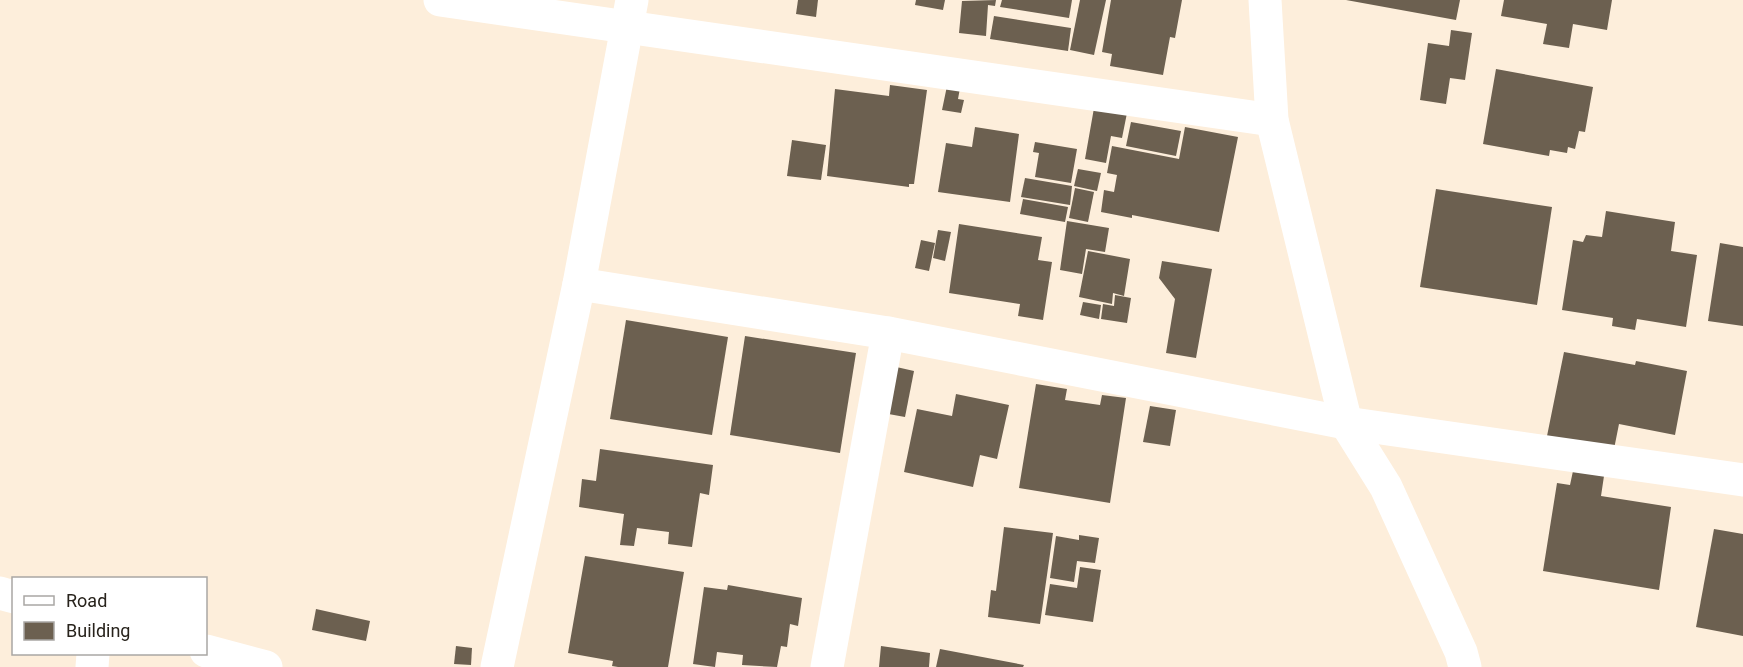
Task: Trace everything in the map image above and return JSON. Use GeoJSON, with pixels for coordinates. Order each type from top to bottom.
{"type":"FeatureCollection","features":[{"type":"Feature","properties":{"kind":"street"},"geometry":{"type":"LineString","coordinates":[[440,0],[629,14],[1272,120]]}},
{"type":"Feature","properties":{"kind":"street"},"geometry":{"type":"LineString","coordinates":[[1265,0],[1272,120],[1346,423],[1386,487],[1461,652],[1465,667]]}},
{"type":"Feature","properties":{"kind":"street"},"geometry":{"type":"LineString","coordinates":[[498,667],[579,284],[629,14]]}},
{"type":"Feature","properties":{"kind":"street"},"geometry":{"type":"LineString","coordinates":[[579,284],[888,333],[1346,423],[1743,480]]}},
{"type":"Feature","properties":{"kind":"street"},"geometry":{"type":"LineString","coordinates":[[827,667],[888,333]]}},
{"type":"Feature","properties":{"kind":"street"},"geometry":{"type":"LineString","coordinates":[[207,651],[266,667]]}},
{"type":"Feature","properties":{"kind":"building"},"geometry":{"type":"Polygon","coordinates":[[[798,0],[818,0],[816,17],[796,14],[798,0]]]}},
{"type":"Feature","properties":{"kind":"building"},"geometry":{"type":"Polygon","coordinates":[[[916,0],[945,0],[943,10],[915,5],[916,0]]]}},
{"type":"Feature","properties":{"kind":"building"},"geometry":{"type":"Polygon","coordinates":[[[996,0],[995,6],[988,5],[986,36],[959,33],[962,1],[996,0]]]}},
{"type":"Feature","properties":{"kind":"building"},"geometry":{"type":"Polygon","coordinates":[[[1002,0],[1072,0],[1069,18],[1000,7],[1002,0]]]}},
{"type":"Feature","properties":{"kind":"building"},"geometry":{"type":"Polygon","coordinates":[[[1080,0],[1106,0],[1094,55],[1070,50],[1080,0]]]}},
{"type":"Feature","properties":{"kind":"building"},"geometry":{"type":"Polygon","coordinates":[[[1111,0],[1182,0],[1175,38],[1170,37],[1163,75],[1110,66],[1112,54],[1102,52],[1111,0]]]}},
{"type":"Feature","properties":{"kind":"building"},"geometry":{"type":"Polygon","coordinates":[[[1346,0],[1460,0],[1456,20],[1346,0]]]}},
{"type":"Feature","properties":{"kind":"building"},"geometry":{"type":"Polygon","coordinates":[[[1504,0],[1612,0],[1607,30],[1573,24],[1569,48],[1543,44],[1547,24],[1501,16],[1504,0]]]}},
{"type":"Feature","properties":{"kind":"building"},"geometry":{"type":"Polygon","coordinates":[[[994,16],[1071,28],[1068,51],[990,39],[994,16]]]}},
{"type":"Feature","properties":{"kind":"building"},"geometry":{"type":"Polygon","coordinates":[[[1451,30],[1472,33],[1465,80],[1450,78],[1446,104],[1420,100],[1428,43],[1449,46],[1451,30]]]}},
{"type":"Feature","properties":{"kind":"building"},"geometry":{"type":"Polygon","coordinates":[[[1496,69],[1593,87],[1585,132],[1579,131],[1575,149],[1568,147],[1567,153],[1550,150],[1549,156],[1483,144],[1496,69]]]}},
{"type":"Feature","properties":{"kind":"building"},"geometry":{"type":"Polygon","coordinates":[[[890,85],[927,90],[914,184],[909,184],[909,187],[827,176],[835,89],[889,96],[890,85]]]}},
{"type":"Feature","properties":{"kind":"building"},"geometry":{"type":"Polygon","coordinates":[[[947,86],[960,88],[958,99],[964,100],[961,113],[942,110],[947,86]]]}},
{"type":"Feature","properties":{"kind":"building"},"geometry":{"type":"Polygon","coordinates":[[[1094,108],[1127,113],[1122,138],[1111,136],[1106,163],[1085,159],[1094,108]]]}},
{"type":"Feature","properties":{"kind":"building"},"geometry":{"type":"Polygon","coordinates":[[[1131,122],[1181,131],[1176,156],[1126,146],[1131,122]]]}},
{"type":"Feature","properties":{"kind":"building"},"geometry":{"type":"Polygon","coordinates":[[[975,127],[1019,134],[1010,202],[938,192],[946,143],[972,147],[975,127]]]}},
{"type":"Feature","properties":{"kind":"building"},"geometry":{"type":"Polygon","coordinates":[[[1185,127],[1238,137],[1219,232],[1132,215],[1132,218],[1101,212],[1104,190],[1114,192],[1117,175],[1107,173],[1112,146],[1179,159],[1185,127]]]}},
{"type":"Feature","properties":{"kind":"building"},"geometry":{"type":"Polygon","coordinates":[[[792,140],[826,145],[821,180],[787,176],[792,140]]]}},
{"type":"Feature","properties":{"kind":"building"},"geometry":{"type":"Polygon","coordinates":[[[1035,142],[1077,149],[1071,183],[1035,177],[1039,153],[1033,152],[1035,142]]]}},
{"type":"Feature","properties":{"kind":"building"},"geometry":{"type":"Polygon","coordinates":[[[1078,169],[1101,173],[1097,191],[1074,186],[1078,169]]]}},
{"type":"Feature","properties":{"kind":"building"},"geometry":{"type":"Polygon","coordinates":[[[1025,178],[1072,186],[1070,205],[1021,197],[1025,178]]]}},
{"type":"Feature","properties":{"kind":"building"},"geometry":{"type":"Polygon","coordinates":[[[1075,188],[1094,192],[1088,222],[1069,218],[1075,188]]]}},
{"type":"Feature","properties":{"kind":"building"},"geometry":{"type":"Polygon","coordinates":[[[1436,189],[1552,207],[1537,305],[1420,287],[1436,189]]]}},
{"type":"Feature","properties":{"kind":"building"},"geometry":{"type":"Polygon","coordinates":[[[1023,199],[1068,207],[1065,222],[1020,214],[1023,199]]]}},
{"type":"Feature","properties":{"kind":"building"},"geometry":{"type":"Polygon","coordinates":[[[1606,211],[1675,222],[1671,251],[1697,255],[1686,327],[1637,319],[1635,330],[1612,326],[1613,318],[1562,310],[1573,240],[1583,242],[1586,235],[1602,237],[1606,211]]]}},
{"type":"Feature","properties":{"kind":"building"},"geometry":{"type":"Polygon","coordinates":[[[1067,221],[1109,228],[1105,252],[1086,249],[1082,274],[1060,270],[1067,221]]]}},
{"type":"Feature","properties":{"kind":"building"},"geometry":{"type":"Polygon","coordinates":[[[959,224],[1042,237],[1038,260],[1052,262],[1043,320],[1018,316],[1020,304],[949,293],[959,224]]]}},
{"type":"Feature","properties":{"kind":"building"},"geometry":{"type":"Polygon","coordinates":[[[938,230],[951,232],[945,261],[933,258],[938,230]]]}},
{"type":"Feature","properties":{"kind":"building"},"geometry":{"type":"Polygon","coordinates":[[[921,240],[935,243],[929,271],[915,268],[921,240]]]}},
{"type":"Feature","properties":{"kind":"building"},"geometry":{"type":"Polygon","coordinates":[[[1720,243],[1743,247],[1743,326],[1708,321],[1720,243]]]}},
{"type":"Feature","properties":{"kind":"building"},"geometry":{"type":"Polygon","coordinates":[[[1088,251],[1130,259],[1124,296],[1113,293],[1112,304],[1079,297],[1088,251]]]}},
{"type":"Feature","properties":{"kind":"building"},"geometry":{"type":"Polygon","coordinates":[[[1162,261],[1212,269],[1196,358],[1166,353],[1175,299],[1159,278],[1162,261]]]}},
{"type":"Feature","properties":{"kind":"building"},"geometry":{"type":"Polygon","coordinates":[[[1115,295],[1131,298],[1127,323],[1101,319],[1103,304],[1114,306],[1115,295]]]}},
{"type":"Feature","properties":{"kind":"building"},"geometry":{"type":"Polygon","coordinates":[[[1083,302],[1101,305],[1099,319],[1080,315],[1083,302]]]}},
{"type":"Feature","properties":{"kind":"building"},"geometry":{"type":"Polygon","coordinates":[[[626,320],[728,337],[712,435],[610,419],[626,320]]]}},
{"type":"Feature","properties":{"kind":"building"},"geometry":{"type":"Polygon","coordinates":[[[745,336],[856,353],[840,453],[730,435],[745,336]]]}},
{"type":"Feature","properties":{"kind":"building"},"geometry":{"type":"Polygon","coordinates":[[[1564,352],[1635,365],[1636,361],[1687,371],[1675,435],[1619,424],[1614,449],[1547,436],[1564,352]]]}},
{"type":"Feature","properties":{"kind":"building"},"geometry":{"type":"Polygon","coordinates":[[[892,366],[914,371],[905,417],[883,413],[892,366]]]}},
{"type":"Feature","properties":{"kind":"building"},"geometry":{"type":"Polygon","coordinates":[[[1036,384],[1067,389],[1065,400],[1100,405],[1102,395],[1126,398],[1110,503],[1019,488],[1036,384]]]}},
{"type":"Feature","properties":{"kind":"building"},"geometry":{"type":"Polygon","coordinates":[[[956,394],[1009,405],[997,459],[980,455],[973,487],[904,472],[917,409],[952,416],[956,394]]]}},
{"type":"Feature","properties":{"kind":"building"},"geometry":{"type":"Polygon","coordinates":[[[1150,406],[1176,410],[1170,446],[1143,442],[1150,406]]]}},
{"type":"Feature","properties":{"kind":"building"},"geometry":{"type":"Polygon","coordinates":[[[600,449],[713,465],[709,495],[700,493],[692,547],[668,544],[669,532],[637,528],[634,546],[620,545],[624,514],[579,507],[582,479],[596,481],[600,449]]]}},
{"type":"Feature","properties":{"kind":"building"},"geometry":{"type":"Polygon","coordinates":[[[1573,471],[1604,476],[1601,496],[1671,507],[1659,590],[1543,571],[1557,483],[1570,485],[1573,471]]]}},
{"type":"Feature","properties":{"kind":"building"},"geometry":{"type":"Polygon","coordinates":[[[1004,527],[1053,533],[1040,624],[988,617],[991,590],[996,591],[1004,527]]]}},
{"type":"Feature","properties":{"kind":"building"},"geometry":{"type":"Polygon","coordinates":[[[1714,529],[1743,534],[1743,636],[1696,627],[1714,529]]]}},
{"type":"Feature","properties":{"kind":"building"},"geometry":{"type":"Polygon","coordinates":[[[1079,535],[1099,538],[1095,563],[1077,561],[1074,582],[1050,578],[1056,536],[1079,540],[1079,535]]]}},
{"type":"Feature","properties":{"kind":"building"},"geometry":{"type":"Polygon","coordinates":[[[585,556],[684,572],[668,667],[618,667],[612,666],[613,661],[568,653],[585,556]]]}},
{"type":"Feature","properties":{"kind":"building"},"geometry":{"type":"Polygon","coordinates":[[[1080,567],[1101,570],[1093,622],[1045,615],[1050,584],[1077,588],[1080,567]]]}},
{"type":"Feature","properties":{"kind":"building"},"geometry":{"type":"Polygon","coordinates":[[[728,585],[802,598],[798,626],[790,624],[787,647],[781,646],[777,667],[742,665],[743,655],[717,652],[715,667],[693,664],[704,587],[727,590],[728,585]]]}},
{"type":"Feature","properties":{"kind":"building"},"geometry":{"type":"Polygon","coordinates":[[[316,609],[370,621],[366,641],[312,630],[316,609]]]}},
{"type":"Feature","properties":{"kind":"building"},"geometry":{"type":"Polygon","coordinates":[[[456,646],[472,648],[471,665],[454,664],[456,646]]]}},
{"type":"Feature","properties":{"kind":"building"},"geometry":{"type":"Polygon","coordinates":[[[881,646],[930,653],[929,667],[879,667],[881,646]]]}},
{"type":"Feature","properties":{"kind":"building"},"geometry":{"type":"Polygon","coordinates":[[[940,649],[1024,665],[1023,667],[936,667],[940,649]]]}}]}
